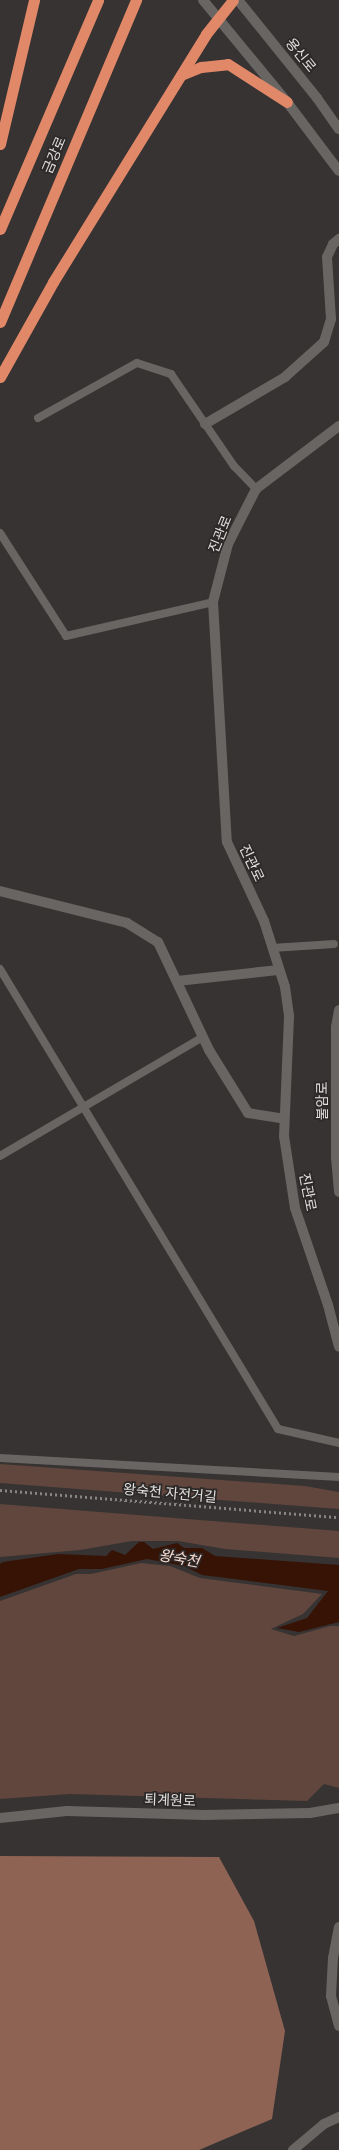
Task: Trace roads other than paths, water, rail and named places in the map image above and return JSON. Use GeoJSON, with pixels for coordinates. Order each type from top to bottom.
{"type":"FeatureCollection","features":[{"type":"Feature","properties":{"kind":"highway"},"geometry":{"type":"LineString","coordinates":[[0,144],[34,0]]}},
{"type":"Feature","properties":{"kind":"highway","name":"금강로"},"geometry":{"type":"LineString","coordinates":[[0,229],[98,0]]}},
{"type":"Feature","properties":{"kind":"highway","name":"금강로"},"geometry":{"type":"LineString","coordinates":[[0,322],[136,0]]}},
{"type":"Feature","properties":{"kind":"highway"},"geometry":{"type":"LineString","coordinates":[[0,377],[54,282],[218,18],[233,0]]}},
{"type":"Feature","properties":{"kind":"highway"},"geometry":{"type":"LineString","coordinates":[[182,75],[201,67],[228,64],[287,102]]}},
{"type":"Feature","properties":{"kind":"street"},"geometry":{"type":"LineString","coordinates":[[203,0],[287,102],[339,171]]}},
{"type":"Feature","properties":{"kind":"street","name":"용신로"},"geometry":{"type":"LineString","coordinates":[[238,0],[317,98],[339,129]]}},
{"type":"Feature","properties":{"kind":"street"},"geometry":{"type":"LineString","coordinates":[[205,424],[285,377],[324,342],[331,319],[327,257],[333,244],[339,240]]}},
{"type":"Feature","properties":{"kind":"street","name":"진관로"},"geometry":{"type":"LineString","coordinates":[[339,426],[256,489],[228,544],[213,602],[227,842],[264,921],[279,970],[289,1017],[284,1136],[295,1208],[328,1305],[339,1347]]}},
{"type":"Feature","properties":{"kind":"street"},"geometry":{"type":"LineString","coordinates":[[0,891],[127,923],[158,942],[203,1037],[248,1113],[284,1119]]}},
{"type":"Feature","properties":{"kind":"street"},"geometry":{"type":"LineString","coordinates":[[177,981],[279,970]]}},
{"type":"Feature","properties":{"kind":"street","name":"불암로"},"geometry":{"type":"LineString","coordinates":[[339,1010],[336,1027],[336,1157],[339,1192]]}},
{"type":"Feature","properties":{"kind":"street","name":"퇴계원로"},"geometry":{"type":"LineString","coordinates":[[0,1818],[67,1810],[204,1815],[310,1813],[339,1808]]}},
{"type":"Feature","properties":{"kind":"street"},"geometry":{"type":"LineString","coordinates":[[339,1927],[333,1958],[331,1996],[339,2026]]}},
{"type":"Feature","properties":{"kind":"street"},"geometry":{"type":"LineString","coordinates":[[293,2150],[324,2124],[339,2117]]}},
{"type":"Feature","properties":{"kind":"lane"},"geometry":{"type":"LineString","coordinates":[[38,418],[137,363],[171,374],[234,466],[256,489]]}},
{"type":"Feature","properties":{"kind":"lane"},"geometry":{"type":"LineString","coordinates":[[0,533],[66,636],[213,602]]}},
{"type":"Feature","properties":{"kind":"lane"},"geometry":{"type":"LineString","coordinates":[[272,948],[334,944]]}},
{"type":"Feature","properties":{"kind":"lane"},"geometry":{"type":"LineString","coordinates":[[0,969],[278,1429],[339,1443]]}},
{"type":"Feature","properties":{"kind":"lane"},"geometry":{"type":"LineString","coordinates":[[0,1156],[203,1037]]}},
{"type":"Feature","properties":{"kind":"lane"},"geometry":{"type":"LineString","coordinates":[[0,1458],[339,1478]]}},
{"type":"Feature","properties":{"kind":"water","name":"왕숙천"},"geometry":{"type":"Polygon","coordinates":[[[139,1542],[144,1542],[153,1549],[177,1543],[184,1548],[202,1548],[215,1556],[339,1565],[339,1622],[299,1632],[277,1628],[307,1618],[328,1591],[202,1575],[184,1566],[147,1559],[102,1569],[79,1569],[0,1597],[0,1564],[3,1562],[58,1554],[106,1556],[112,1550],[125,1555],[139,1542]]]}}]}
